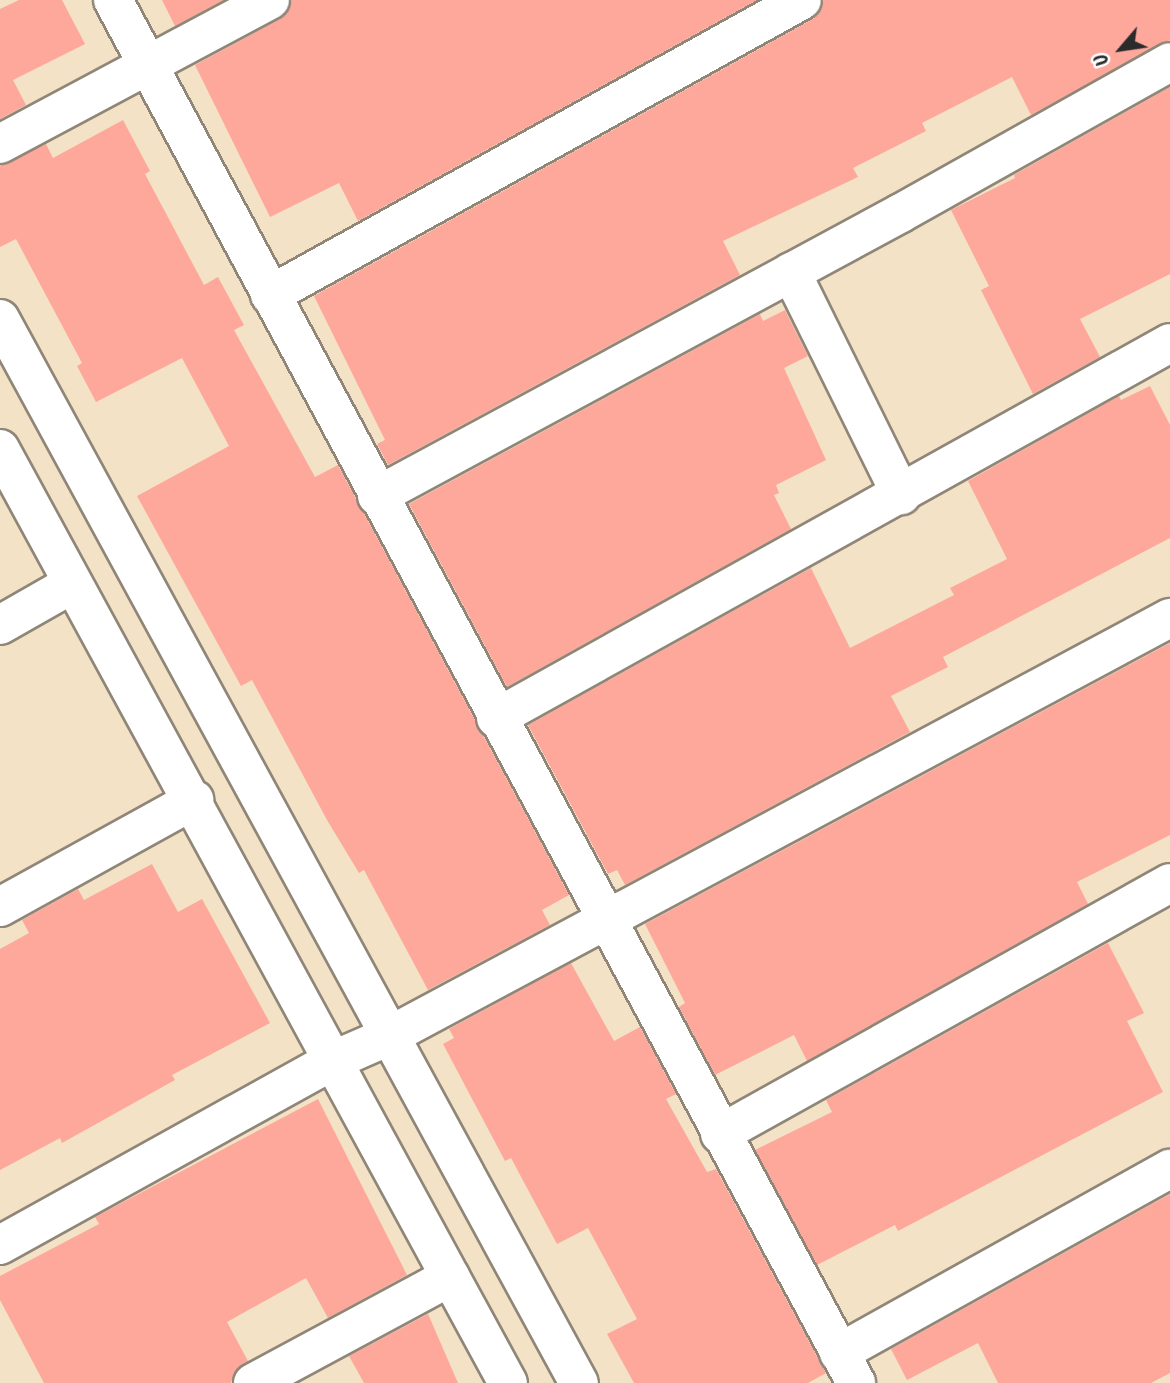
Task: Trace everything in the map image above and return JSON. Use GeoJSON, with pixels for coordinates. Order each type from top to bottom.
{"type":"FeatureCollection","features":[{"type":"Feature","properties":{"kind":"street"},"geometry":{"type":"LineString","coordinates":[[113,0],[603,920],[848,1368],[1170,1169]]}},
{"type":"Feature","properties":{"kind":"street"},"geometry":{"type":"LineString","coordinates":[[0,144],[270,0]]}},
{"type":"Feature","properties":{"kind":"street"},"geometry":{"type":"LineString","coordinates":[[270,295],[802,0]]}},
{"type":"Feature","properties":{"kind":"street"},"geometry":{"type":"LineString","coordinates":[[377,495],[791,272],[1170,62]]}},
{"type":"Feature","properties":{"kind":"street"},"geometry":{"type":"LineString","coordinates":[[791,272],[901,495]]}},
{"type":"Feature","properties":{"kind":"street"},"geometry":{"type":"LineString","coordinates":[[0,319],[579,1383]]}},
{"type":"Feature","properties":{"kind":"street"},"geometry":{"type":"LineString","coordinates":[[496,718],[1170,343]]}},
{"type":"Feature","properties":{"kind":"street"},"geometry":{"type":"LineString","coordinates":[[0,449],[72,584],[194,800],[332,1061],[508,1383]]}},
{"type":"Feature","properties":{"kind":"street"},"geometry":{"type":"LineString","coordinates":[[0,625],[72,584]]}},
{"type":"Feature","properties":{"kind":"street"},"geometry":{"type":"LineString","coordinates":[[0,1245],[332,1061],[389,1035],[1170,618]]}},
{"type":"Feature","properties":{"kind":"street"},"geometry":{"type":"LineString","coordinates":[[0,908],[194,800]]}},
{"type":"Feature","properties":{"kind":"street"},"geometry":{"type":"LineString","coordinates":[[720,1134],[1170,883]]}},
{"type":"Feature","properties":{"kind":"street"},"geometry":{"type":"LineString","coordinates":[[253,1383],[450,1277]]}},
{"type":"Feature","properties":{"kind":"building"},"geometry":{"type":"Polygon","coordinates":[[[19,0],[62,0],[85,44],[13,80],[26,105],[0,119],[0,9],[19,0]]]}},
{"type":"Feature","properties":{"kind":"building"},"geometry":{"type":"Polygon","coordinates":[[[162,0],[224,0],[175,26],[162,0]]]}},
{"type":"Feature","properties":{"kind":"building"},"geometry":{"type":"Polygon","coordinates":[[[292,0],[757,0],[358,221],[339,183],[270,217],[195,65],[280,19],[292,0]]]}},
{"type":"Feature","properties":{"kind":"building"},"geometry":{"type":"Polygon","coordinates":[[[824,0],[1170,0],[1170,40],[1031,115],[1012,77],[922,123],[926,131],[853,168],[858,177],[723,241],[740,275],[388,465],[377,444],[385,440],[314,296],[813,19],[824,0]]]}},
{"type":"Feature","properties":{"kind":"building"},"geometry":{"type":"Polygon","coordinates":[[[1170,87],[1170,274],[1080,319],[1100,357],[1033,394],[981,290],[989,286],[951,210],[1015,178],[1014,175],[1170,87]]]}},
{"type":"Feature","properties":{"kind":"building"},"geometry":{"type":"Polygon","coordinates":[[[123,120],[150,171],[145,174],[204,285],[218,277],[244,325],[234,330],[315,477],[338,465],[569,895],[542,910],[550,925],[428,990],[364,870],[359,873],[327,820],[252,680],[241,686],[137,496],[229,446],[182,358],[96,402],[77,366],[82,363],[16,239],[0,247],[0,166],[46,144],[53,158],[123,120]]]}},
{"type":"Feature","properties":{"kind":"building"},"geometry":{"type":"Polygon","coordinates":[[[785,310],[808,356],[784,368],[826,460],[776,485],[779,493],[774,495],[791,529],[507,687],[409,504],[760,314],[763,321],[785,310]]]}},
{"type":"Feature","properties":{"kind":"building"},"geometry":{"type":"Polygon","coordinates":[[[1150,386],[1170,425],[1170,538],[943,657],[948,667],[891,696],[910,732],[625,885],[617,870],[608,874],[528,725],[811,568],[850,648],[954,595],[950,588],[1007,559],[968,481],[1119,396],[1121,400],[1150,386]]]}},
{"type":"Feature","properties":{"kind":"building"},"geometry":{"type":"Polygon","coordinates":[[[1170,643],[1170,835],[1077,882],[1088,904],[807,1061],[794,1035],[715,1075],[679,1007],[685,1003],[645,924],[1170,643]]]}},
{"type":"Feature","properties":{"kind":"building"},"geometry":{"type":"Polygon","coordinates":[[[152,864],[178,912],[202,899],[270,1023],[172,1075],[175,1080],[62,1143],[60,1138],[0,1170],[0,949],[29,933],[22,920],[78,889],[84,900],[152,864]]]}},
{"type":"Feature","properties":{"kind":"building"},"geometry":{"type":"Polygon","coordinates":[[[1108,943],[1144,1013],[1127,1021],[1163,1092],[898,1231],[895,1225],[817,1265],[755,1150],[832,1112],[826,1100],[1108,943]]]}},
{"type":"Feature","properties":{"kind":"building"},"geometry":{"type":"Polygon","coordinates":[[[571,963],[614,1041],[640,1027],[676,1094],[666,1099],[707,1172],[716,1169],[826,1373],[808,1383],[634,1383],[607,1334],[637,1319],[588,1228],[557,1244],[511,1158],[505,1161],[443,1044],[454,1038],[449,1029],[571,963]]]}},
{"type":"Feature","properties":{"kind":"building"},"geometry":{"type":"Polygon","coordinates":[[[318,1099],[407,1275],[328,1318],[306,1278],[227,1322],[248,1361],[235,1371],[231,1383],[44,1383],[0,1300],[0,1276],[99,1224],[95,1217],[318,1099]]]}},
{"type":"Feature","properties":{"kind":"building"},"geometry":{"type":"Polygon","coordinates":[[[1170,1194],[1170,1373],[1151,1383],[998,1383],[978,1343],[907,1380],[891,1349],[1170,1194]]]}},
{"type":"Feature","properties":{"kind":"building"},"geometry":{"type":"Polygon","coordinates":[[[428,1314],[458,1383],[364,1383],[349,1356],[428,1314]]]}}]}
